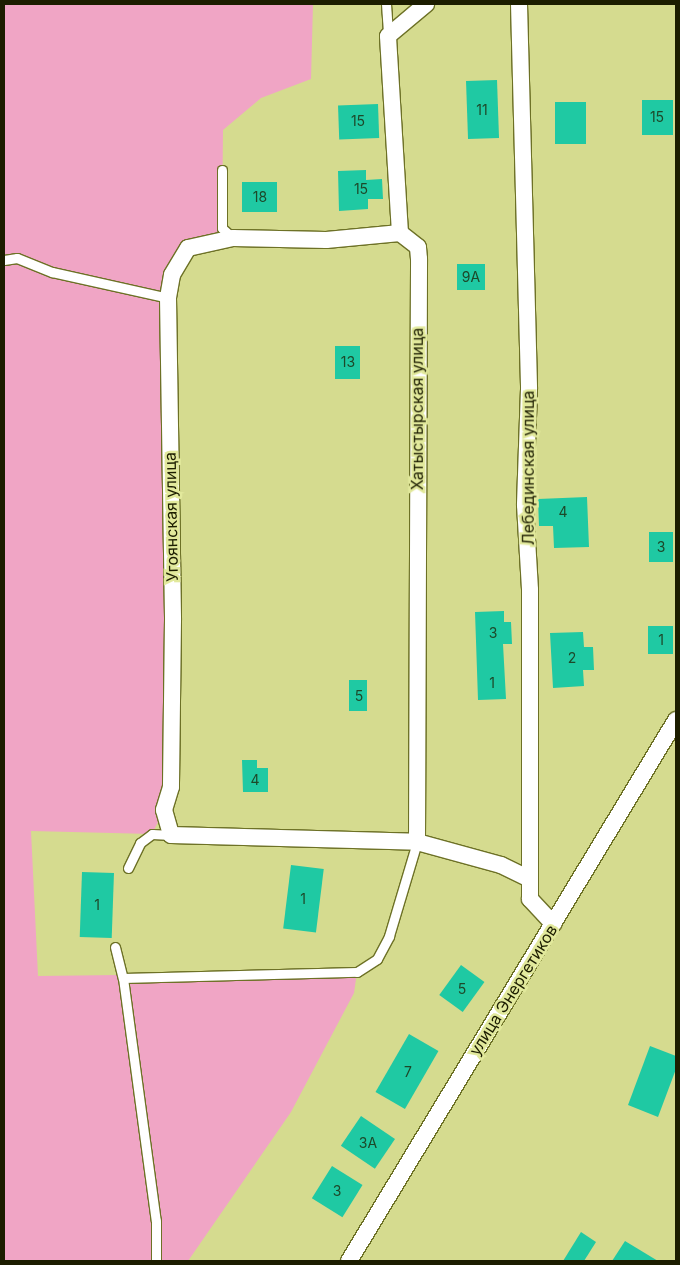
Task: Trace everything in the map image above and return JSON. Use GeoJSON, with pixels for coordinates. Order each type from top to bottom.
{"type":"FeatureCollection","features":[{"type":"Feature","properties":{"kind":"street"},"geometry":{"type":"LineString","coordinates":[[400,233],[388,36],[426,4]]}},
{"type":"Feature","properties":{"kind":"street","name":"Лебединская улица"},"geometry":{"type":"LineString","coordinates":[[519,4],[529,389],[525,505],[530,590],[530,899],[553,924]]}},
{"type":"Feature","properties":{"kind":"street","name":"Угоянская улица"},"geometry":{"type":"LineString","coordinates":[[171,835],[164,810],[171,786],[173,620],[168,298],[172,275],[188,248],[233,238],[326,240],[400,233]]}},
{"type":"Feature","properties":{"kind":"street","name":"Хатыстырская улица"},"geometry":{"type":"LineString","coordinates":[[400,233],[418,247],[419,259],[416,842]]}},
{"type":"Feature","properties":{"kind":"street","name":"улица Энергетиков"},"geometry":{"type":"LineString","coordinates":[[349,1261],[676,720]]}},
{"type":"Feature","properties":{"kind":"street"},"geometry":{"type":"LineString","coordinates":[[171,835],[416,842],[501,865],[530,879]]}},
{"type":"Feature","properties":{"kind":"lane"},"geometry":{"type":"LineString","coordinates":[[386,4],[388,36]]}},
{"type":"Feature","properties":{"kind":"lane"},"geometry":{"type":"LineString","coordinates":[[222,170],[222,228],[233,238]]}},
{"type":"Feature","properties":{"kind":"lane"},"geometry":{"type":"LineString","coordinates":[[4,260],[17,258],[52,272],[168,298]]}},
{"type":"Feature","properties":{"kind":"lane"},"geometry":{"type":"LineString","coordinates":[[128,868],[140,843],[152,834],[171,835]]}},
{"type":"Feature","properties":{"kind":"lane"},"geometry":{"type":"LineString","coordinates":[[123,978],[357,972],[377,959],[390,936],[416,842]]}},
{"type":"Feature","properties":{"kind":"lane"},"geometry":{"type":"LineString","coordinates":[[116,947],[123,978],[156,1221],[156,1261]]}},
{"type":"Feature","properties":{"kind":"shaded area"},"geometry":{"type":"Polygon","coordinates":[[[4,4],[313,4],[311,79],[261,98],[223,130],[222,228],[233,238],[188,248],[172,275],[164,810],[152,834],[31,831],[38,976],[357,972],[354,993],[291,1112],[188,1261],[4,1261],[4,4]]]}},
{"type":"Feature","properties":{"kind":"building"},"geometry":{"type":"Polygon","coordinates":[[[497,80],[499,138],[468,139],[466,81],[497,80]]]}},
{"type":"Feature","properties":{"kind":"building"},"geometry":{"type":"Polygon","coordinates":[[[642,100],[673,100],[673,135],[642,135],[642,100]]]}},
{"type":"Feature","properties":{"kind":"building"},"geometry":{"type":"Polygon","coordinates":[[[555,102],[586,102],[586,144],[555,144],[555,102]]]}},
{"type":"Feature","properties":{"kind":"building"},"geometry":{"type":"Polygon","coordinates":[[[378,104],[379,138],[339,139],[338,105],[378,104]]]}},
{"type":"Feature","properties":{"kind":"building"},"geometry":{"type":"Polygon","coordinates":[[[366,170],[366,180],[382,179],[383,199],[368,199],[368,209],[339,211],[338,171],[366,170]]]}},
{"type":"Feature","properties":{"kind":"building"},"geometry":{"type":"Polygon","coordinates":[[[242,182],[277,182],[277,212],[242,212],[242,182]]]}},
{"type":"Feature","properties":{"kind":"building"},"geometry":{"type":"Polygon","coordinates":[[[457,264],[485,264],[485,290],[457,290],[457,264]]]}},
{"type":"Feature","properties":{"kind":"building"},"geometry":{"type":"Polygon","coordinates":[[[335,346],[360,346],[360,379],[335,379],[335,346]]]}},
{"type":"Feature","properties":{"kind":"building"},"geometry":{"type":"Polygon","coordinates":[[[587,497],[589,547],[554,548],[553,526],[539,526],[538,499],[587,497]]]}},
{"type":"Feature","properties":{"kind":"building"},"geometry":{"type":"Polygon","coordinates":[[[649,532],[673,532],[673,562],[649,562],[649,532]]]}},
{"type":"Feature","properties":{"kind":"building"},"geometry":{"type":"Polygon","coordinates":[[[504,611],[504,622],[511,622],[512,644],[503,644],[506,699],[478,700],[475,612],[504,611]]]}},
{"type":"Feature","properties":{"kind":"building"},"geometry":{"type":"Polygon","coordinates":[[[648,626],[673,626],[673,654],[648,654],[648,626]]]}},
{"type":"Feature","properties":{"kind":"building"},"geometry":{"type":"Polygon","coordinates":[[[583,632],[584,647],[593,647],[594,670],[583,670],[584,686],[553,688],[550,633],[583,632]]]}},
{"type":"Feature","properties":{"kind":"building"},"geometry":{"type":"Polygon","coordinates":[[[349,680],[367,680],[367,711],[349,711],[349,680]]]}},
{"type":"Feature","properties":{"kind":"building"},"geometry":{"type":"Polygon","coordinates":[[[242,760],[257,760],[257,768],[268,768],[268,792],[243,792],[242,760]]]}},
{"type":"Feature","properties":{"kind":"building"},"geometry":{"type":"Polygon","coordinates":[[[291,865],[324,869],[316,933],[283,929],[291,865]]]}},
{"type":"Feature","properties":{"kind":"building"},"geometry":{"type":"Polygon","coordinates":[[[82,872],[114,873],[112,938],[80,937],[82,872]]]}},
{"type":"Feature","properties":{"kind":"building"},"geometry":{"type":"Polygon","coordinates":[[[461,965],[484,982],[463,1012],[439,995],[461,965]]]}},
{"type":"Feature","properties":{"kind":"building"},"geometry":{"type":"Polygon","coordinates":[[[409,1034],[438,1051],[405,1109],[376,1092],[409,1034]]]}},
{"type":"Feature","properties":{"kind":"building"},"geometry":{"type":"Polygon","coordinates":[[[650,1046],[676,1056],[676,1069],[658,1117],[628,1105],[650,1046]]]}},
{"type":"Feature","properties":{"kind":"building"},"geometry":{"type":"Polygon","coordinates":[[[361,1116],[395,1139],[375,1169],[341,1146],[361,1116]]]}},
{"type":"Feature","properties":{"kind":"building"},"geometry":{"type":"Polygon","coordinates":[[[332,1166],[363,1185],[342,1217],[312,1198],[332,1166]]]}},
{"type":"Feature","properties":{"kind":"building"},"geometry":{"type":"Polygon","coordinates":[[[581,1232],[596,1242],[584,1261],[563,1261],[581,1232]]]}},
{"type":"Feature","properties":{"kind":"building"},"geometry":{"type":"Polygon","coordinates":[[[625,1241],[658,1261],[612,1261],[625,1241]]]}}]}
